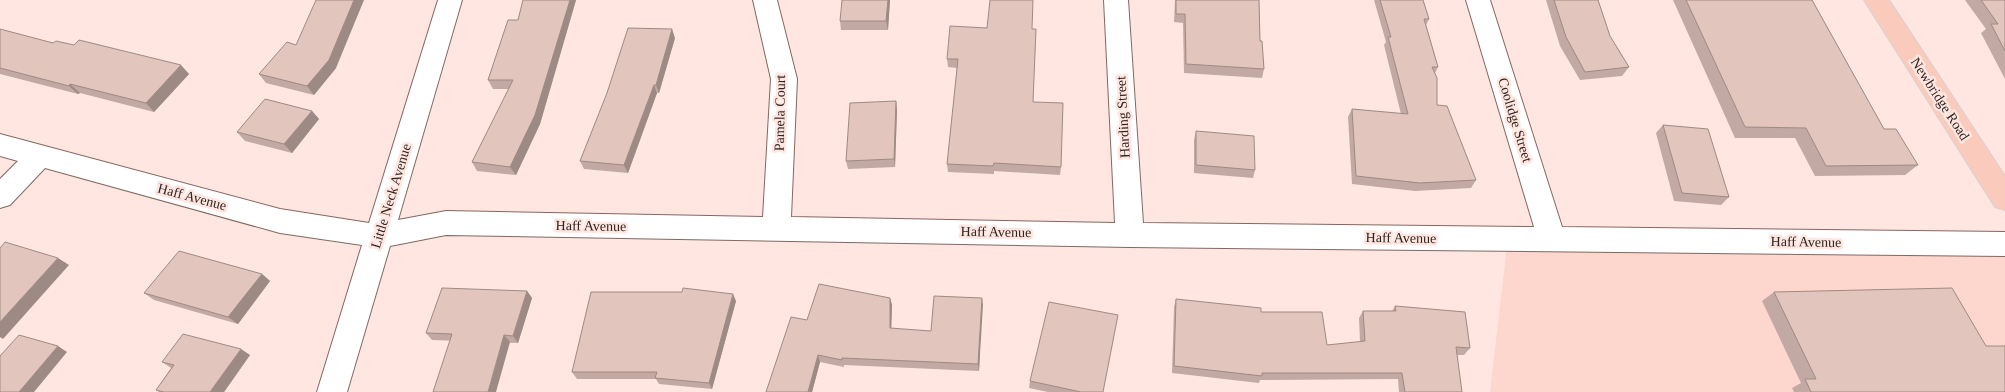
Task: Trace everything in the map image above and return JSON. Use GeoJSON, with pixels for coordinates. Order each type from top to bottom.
{"type":"FeatureCollection","features":[{"type":"Feature","properties":{"kind":"main road","name":"Newbridge Road"},"geometry":{"type":"LineString","coordinates":[[1876,0],[2005,199]]}},
{"type":"Feature","properties":{"kind":"street","name":"Little Neck Avenue"},"geometry":{"type":"LineString","coordinates":[[332,392],[450,0]]}},
{"type":"Feature","properties":{"kind":"street","name":"Pamela Court"},"geometry":{"type":"LineString","coordinates":[[765,0],[784,79],[776,228]]}},
{"type":"Feature","properties":{"kind":"street","name":"Harding Street"},"geometry":{"type":"LineString","coordinates":[[1116,0],[1130,235]]}},
{"type":"Feature","properties":{"kind":"street","name":"Coolidge Street"},"geometry":{"type":"LineString","coordinates":[[1478,0],[1552,239]]}},
{"type":"Feature","properties":{"kind":"street","name":"Haff Avenue"},"geometry":{"type":"LineString","coordinates":[[0,145],[280,221],[379,236],[446,223],[1130,235],[2005,244]]}},
{"type":"Feature","properties":{"kind":"street"},"geometry":{"type":"LineString","coordinates":[[0,197],[40,156]]}},
{"type":"Feature","properties":{"kind":"shaded area"},"geometry":{"type":"Polygon","coordinates":[[[1507,246],[2005,250],[2005,392],[1490,392],[1507,246]]]}},
{"type":"Feature","properties":{"kind":"building"},"geometry":{"type":"Polygon","coordinates":[[[316,0],[354,0],[329,60],[307,86],[259,74],[287,42],[296,45],[316,0]]]}},
{"type":"Feature","properties":{"kind":"building"},"geometry":{"type":"Polygon","coordinates":[[[523,0],[570,0],[535,115],[510,167],[472,162],[513,80],[488,80],[508,20],[518,20],[523,0]]]}},
{"type":"Feature","properties":{"kind":"building"},"geometry":{"type":"Polygon","coordinates":[[[842,0],[888,0],[886,21],[840,21],[842,0]]]}},
{"type":"Feature","properties":{"kind":"building"},"geometry":{"type":"Polygon","coordinates":[[[990,0],[1033,0],[1032,29],[1036,29],[1033,102],[1063,103],[1061,167],[994,163],[993,166],[947,164],[958,59],[947,59],[950,26],[987,28],[990,0]]]}},
{"type":"Feature","properties":{"kind":"building"},"geometry":{"type":"Polygon","coordinates":[[[1176,0],[1259,0],[1260,41],[1262,41],[1264,69],[1186,64],[1185,14],[1176,14],[1176,0]]]}},
{"type":"Feature","properties":{"kind":"building"},"geometry":{"type":"Polygon","coordinates":[[[1380,0],[1423,0],[1429,19],[1424,19],[1438,67],[1432,67],[1437,78],[1437,105],[1447,106],[1476,180],[1420,183],[1356,176],[1352,109],[1408,114],[1388,37],[1391,37],[1380,0]]]}},
{"type":"Feature","properties":{"kind":"building"},"geometry":{"type":"Polygon","coordinates":[[[1554,0],[1598,0],[1610,36],[1629,67],[1585,72],[1566,37],[1554,0]]]}},
{"type":"Feature","properties":{"kind":"building"},"geometry":{"type":"Polygon","coordinates":[[[1686,0],[1812,0],[1884,129],[1896,129],[1918,165],[1826,166],[1806,128],[1745,127],[1686,0]]]}},
{"type":"Feature","properties":{"kind":"building"},"geometry":{"type":"Polygon","coordinates":[[[1981,0],[2005,0],[2005,51],[1991,24],[1998,24],[1981,0]]]}},
{"type":"Feature","properties":{"kind":"building"},"geometry":{"type":"Polygon","coordinates":[[[628,28],[672,29],[656,85],[654,85],[624,165],[580,161],[607,93],[628,28]]]}},
{"type":"Feature","properties":{"kind":"building"},"geometry":{"type":"Polygon","coordinates":[[[0,29],[53,43],[56,41],[74,45],[79,40],[181,65],[146,103],[0,68],[0,29]]]}},
{"type":"Feature","properties":{"kind":"building"},"geometry":{"type":"Polygon","coordinates":[[[265,99],[312,111],[284,144],[237,132],[265,99]]]}},
{"type":"Feature","properties":{"kind":"building"},"geometry":{"type":"Polygon","coordinates":[[[896,101],[894,159],[846,161],[850,103],[896,101]]]}},
{"type":"Feature","properties":{"kind":"building"},"geometry":{"type":"Polygon","coordinates":[[[1663,125],[1708,129],[1729,197],[1682,193],[1663,125]]]}},
{"type":"Feature","properties":{"kind":"building"},"geometry":{"type":"Polygon","coordinates":[[[1196,131],[1254,136],[1255,170],[1196,165],[1196,131]]]}},
{"type":"Feature","properties":{"kind":"building"},"geometry":{"type":"Polygon","coordinates":[[[5,242],[58,258],[0,322],[0,248],[5,242]]]}},
{"type":"Feature","properties":{"kind":"building"},"geometry":{"type":"Polygon","coordinates":[[[179,251],[262,274],[228,317],[144,293],[179,251]]]}},
{"type":"Feature","properties":{"kind":"building"},"geometry":{"type":"Polygon","coordinates":[[[819,284],[890,298],[890,328],[931,331],[934,296],[982,298],[978,364],[842,358],[842,360],[818,355],[808,392],[766,392],[791,317],[807,320],[819,284]]]}},
{"type":"Feature","properties":{"kind":"building"},"geometry":{"type":"Polygon","coordinates":[[[442,288],[527,291],[513,336],[504,335],[488,392],[433,392],[452,334],[426,333],[442,288]]]}},
{"type":"Feature","properties":{"kind":"building"},"geometry":{"type":"Polygon","coordinates":[[[683,288],[733,294],[709,383],[655,378],[657,372],[572,372],[591,292],[682,292],[683,288]]]}},
{"type":"Feature","properties":{"kind":"building"},"geometry":{"type":"Polygon","coordinates":[[[1952,288],[1986,346],[2005,346],[2005,392],[1811,392],[1805,379],[1816,379],[1774,292],[1952,288]]]}},
{"type":"Feature","properties":{"kind":"building"},"geometry":{"type":"Polygon","coordinates":[[[1176,299],[1261,308],[1261,312],[1322,312],[1327,345],[1365,341],[1363,311],[1396,311],[1395,306],[1465,312],[1470,348],[1456,347],[1462,392],[1405,392],[1402,373],[1262,373],[1262,376],[1174,366],[1176,299]]]}},
{"type":"Feature","properties":{"kind":"building"},"geometry":{"type":"Polygon","coordinates":[[[1049,302],[1118,315],[1103,392],[1081,392],[1030,381],[1049,302]]]}},
{"type":"Feature","properties":{"kind":"building"},"geometry":{"type":"Polygon","coordinates":[[[183,334],[241,349],[210,392],[164,392],[156,390],[174,365],[162,362],[183,334]]]}},
{"type":"Feature","properties":{"kind":"building"},"geometry":{"type":"Polygon","coordinates":[[[19,335],[58,346],[19,392],[0,392],[0,356],[19,335]]]}}]}
